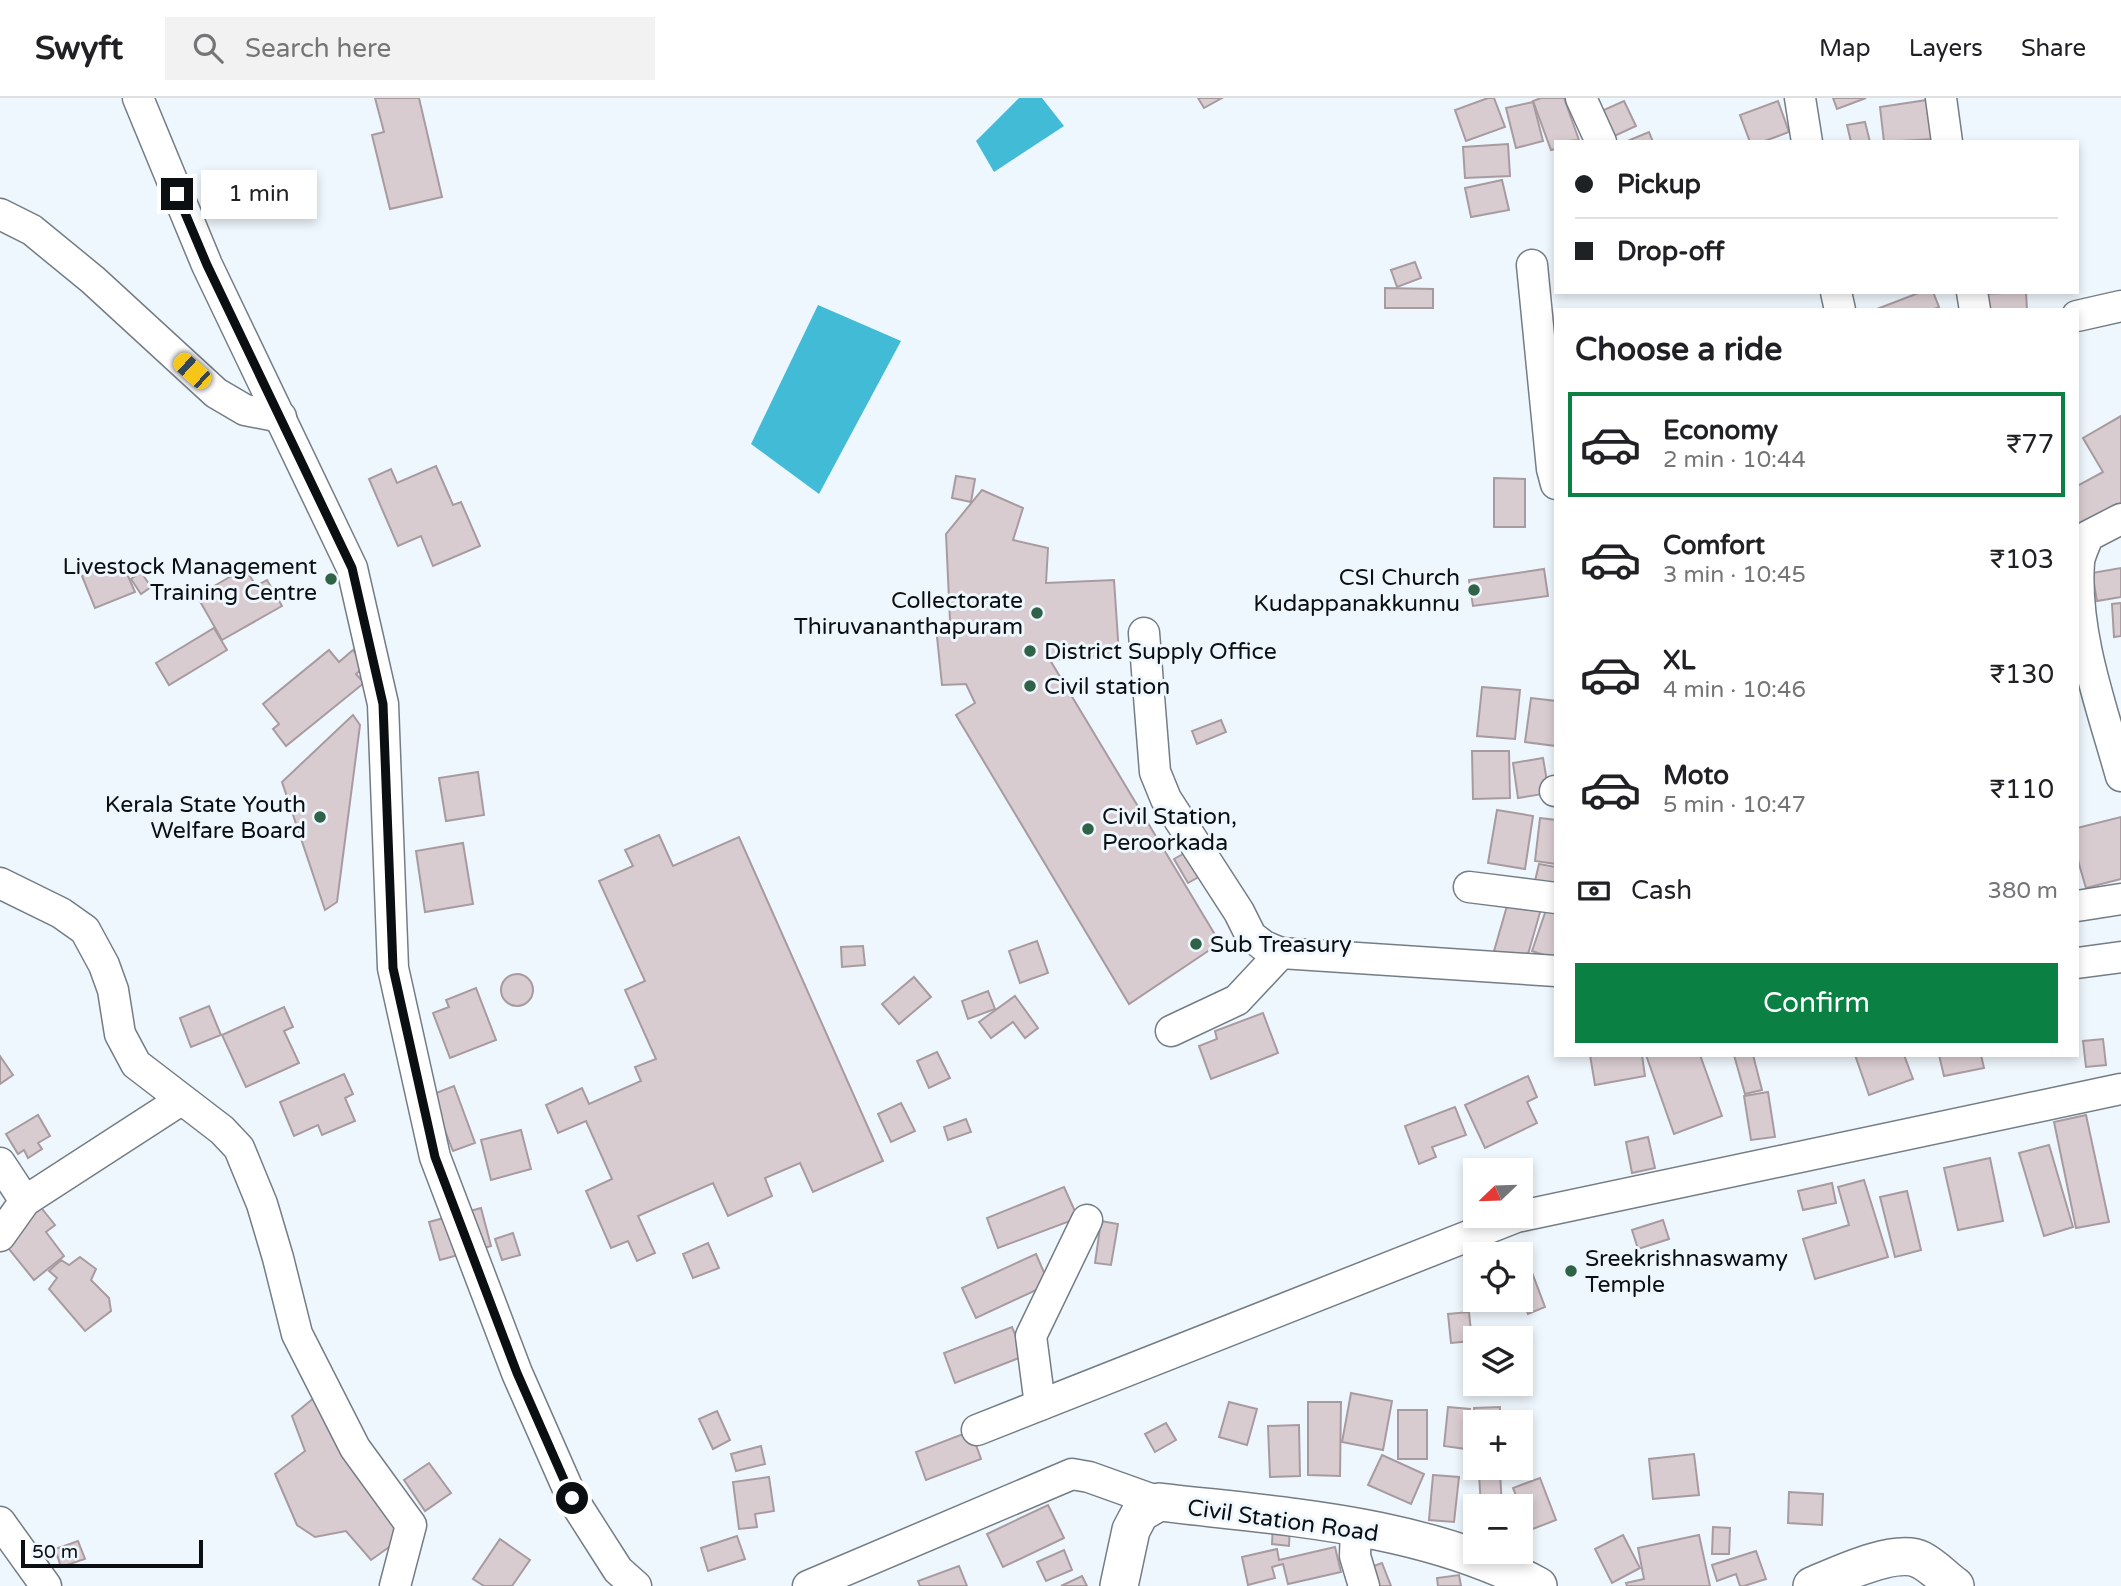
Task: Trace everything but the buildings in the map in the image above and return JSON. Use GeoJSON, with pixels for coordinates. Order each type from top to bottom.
{"type":"FeatureCollection","features":[{"type":"Feature","properties":{"kind":"main road","name":"Civil Station Road"},"geometry":{"type":"LineString","coordinates":[[1119,1586],[1131,1530],[1140,1513],[1159,1502],[1356,1527],[1454,1550],[1538,1586]]}},
{"type":"Feature","properties":{"kind":"main road"},"geometry":{"type":"LineString","coordinates":[[1812,1586],[1857,1568],[1902,1555],[1919,1559],[1955,1586]]}},
{"type":"Feature","properties":{"kind":"street"},"geometry":{"type":"LineString","coordinates":[[138,98],[207,265],[352,568],[383,704],[393,968],[435,1157],[517,1373],[572,1498],[618,1570],[636,1586]]}},
{"type":"Feature","properties":{"kind":"street"},"geometry":{"type":"LineString","coordinates":[[1581,98],[1600,140]]}},
{"type":"Feature","properties":{"kind":"street"},"geometry":{"type":"LineString","coordinates":[[1800,98],[1807,140]]}},
{"type":"Feature","properties":{"kind":"street"},"geometry":{"type":"LineString","coordinates":[[1941,98],[1947,140]]}},
{"type":"Feature","properties":{"kind":"street"},"geometry":{"type":"LineString","coordinates":[[0,214],[32,230],[93,280],[216,393],[245,410],[281,417]]}},
{"type":"Feature","properties":{"kind":"street"},"geometry":{"type":"LineString","coordinates":[[1532,265],[1554,476]]}},
{"type":"Feature","properties":{"kind":"street"},"geometry":{"type":"LineString","coordinates":[[2079,316],[2121,306]]}},
{"type":"Feature","properties":{"kind":"street"},"geometry":{"type":"LineString","coordinates":[[2121,519],[2088,536],[2079,559],[2079,569],[2081,613],[2088,653],[2121,776]]}},
{"type":"Feature","properties":{"kind":"street"},"geometry":{"type":"LineString","coordinates":[[1144,634],[1155,772],[1166,799],[1232,901],[1251,936],[1264,946],[1281,953],[1554,971]]}},
{"type":"Feature","properties":{"kind":"street"},"geometry":{"type":"LineString","coordinates":[[0,883],[61,913],[85,930],[104,964],[113,990],[120,1034],[136,1064],[222,1130],[239,1148],[262,1203],[297,1334],[355,1448],[411,1525],[395,1586]]}},
{"type":"Feature","properties":{"kind":"street"},"geometry":{"type":"LineString","coordinates":[[1469,887],[1554,898]]}},
{"type":"Feature","properties":{"kind":"street"},"geometry":{"type":"LineString","coordinates":[[2079,906],[2121,899]]}},
{"type":"Feature","properties":{"kind":"street"},"geometry":{"type":"LineString","coordinates":[[1171,1031],[1237,1000],[1281,953]]}},
{"type":"Feature","properties":{"kind":"street"},"geometry":{"type":"LineString","coordinates":[[2079,963],[2121,957]]}},
{"type":"Feature","properties":{"kind":"street"},"geometry":{"type":"LineString","coordinates":[[1533,1213],[2121,1089]]}},
{"type":"Feature","properties":{"kind":"street"},"geometry":{"type":"LineString","coordinates":[[0,1236],[25,1201],[181,1100]]}},
{"type":"Feature","properties":{"kind":"street"},"geometry":{"type":"LineString","coordinates":[[0,1163],[25,1201]]}},
{"type":"Feature","properties":{"kind":"street"},"geometry":{"type":"LineString","coordinates":[[1040,1405],[1031,1336],[1087,1220]]}},
{"type":"Feature","properties":{"kind":"street"},"geometry":{"type":"LineString","coordinates":[[976,1430],[1490,1228]]}},
{"type":"Feature","properties":{"kind":"street"},"geometry":{"type":"LineString","coordinates":[[808,1586],[1072,1474],[1089,1477],[1159,1502]]}},
{"type":"Feature","properties":{"kind":"street"},"geometry":{"type":"LineString","coordinates":[[0,1522],[46,1586]]}},
{"type":"Feature","properties":{"kind":"street"},"geometry":{"type":"LineString","coordinates":[[1356,1527],[1355,1556],[1364,1586]]}},
{"type":"Feature","properties":{"kind":"water"},"geometry":{"type":"Polygon","coordinates":[[[1019,98],[1042,98],[1064,126],[994,172],[976,141],[1019,98]]]}},
{"type":"Feature","properties":{"kind":"water"},"geometry":{"type":"Polygon","coordinates":[[[818,305],[901,341],[819,494],[751,444],[818,305]]]}},
{"type":"Feature","properties":{"kind":"place","name":"Livestock Management Training Centre"},"geometry":{"type":"Point","coordinates":[331,579]}},
{"type":"Feature","properties":{"kind":"place","name":"CSI Church Kudappanakkunnu"},"geometry":{"type":"Point","coordinates":[1474,590]}},
{"type":"Feature","properties":{"kind":"place","name":"Collectorate Thiruvananthapuram"},"geometry":{"type":"Point","coordinates":[1037,613]}},
{"type":"Feature","properties":{"kind":"place","name":"District Supply Office"},"geometry":{"type":"Point","coordinates":[1030,651]}},
{"type":"Feature","properties":{"kind":"place","name":"Civil station"},"geometry":{"type":"Point","coordinates":[1030,686]}},
{"type":"Feature","properties":{"kind":"place","name":"Kerala State Youth Welfare Board"},"geometry":{"type":"Point","coordinates":[320,817]}},
{"type":"Feature","properties":{"kind":"place","name":"Civil Station, Peroorkada"},"geometry":{"type":"Point","coordinates":[1088,829]}},
{"type":"Feature","properties":{"kind":"place","name":"Sub Treasury"},"geometry":{"type":"Point","coordinates":[1196,944]}},
{"type":"Feature","properties":{"kind":"place","name":"Sreekrishnaswamy Temple"},"geometry":{"type":"Point","coordinates":[1571,1271]}},
{"type":"Feature","properties":{"kind":"route"},"geometry":{"type":"LineString","coordinates":[[177,194],[207,265],[352,568],[383,704],[393,968],[435,1157],[517,1373],[572,1498]]}}]}
